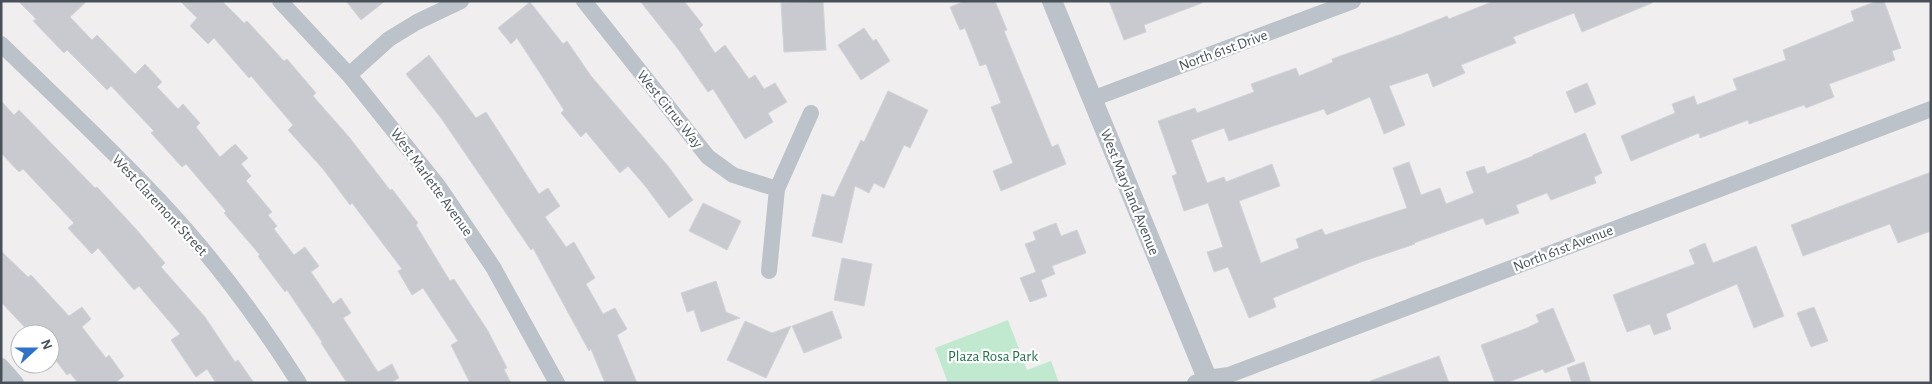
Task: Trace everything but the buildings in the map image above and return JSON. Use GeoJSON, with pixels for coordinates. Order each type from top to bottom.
{"type":"FeatureCollection","features":[{"type":"Feature","properties":{"kind":"street","name":"West Marlette Avenue"},"geometry":{"type":"LineString","coordinates":[[280,1],[350,76],[439,187],[493,267],[557,383]]}},
{"type":"Feature","properties":{"kind":"street"},"geometry":{"type":"LineString","coordinates":[[350,76],[389,39],[417,22],[461,1]]}},
{"type":"Feature","properties":{"kind":"street","name":"West Citrus Way"},"geometry":{"type":"LineString","coordinates":[[584,1],[708,157],[733,175],[776,189]]}},
{"type":"Feature","properties":{"kind":"street","name":"West Maryland Avenue"},"geometry":{"type":"LineString","coordinates":[[1052,1],[1204,381]]}},
{"type":"Feature","properties":{"kind":"street","name":"North 61st Drive"},"geometry":{"type":"LineString","coordinates":[[1092,98],[1353,1]]}},
{"type":"Feature","properties":{"kind":"street","name":"West Claremont Street"},"geometry":{"type":"LineString","coordinates":[[1,44],[158,199],[220,270],[281,354],[299,383]]}},
{"type":"Feature","properties":{"kind":"street","name":"North 61st Avenue"},"geometry":{"type":"LineString","coordinates":[[1204,381],[1229,375],[1931,109]]}},
{"type":"Feature","properties":{"kind":"street"},"geometry":{"type":"LineString","coordinates":[[769,270],[776,189],[811,113]]}},
{"type":"Feature","properties":{"kind":"street"},"geometry":{"type":"LineString","coordinates":[[1,366],[16,383]]}},
{"type":"Feature","properties":{"kind":"green space","name":"Plaza Rosa Park"},"geometry":{"type":"Polygon","coordinates":[[[1008,320],[1027,370],[1051,361],[1059,383],[948,383],[935,348],[1008,320]]]}}]}
